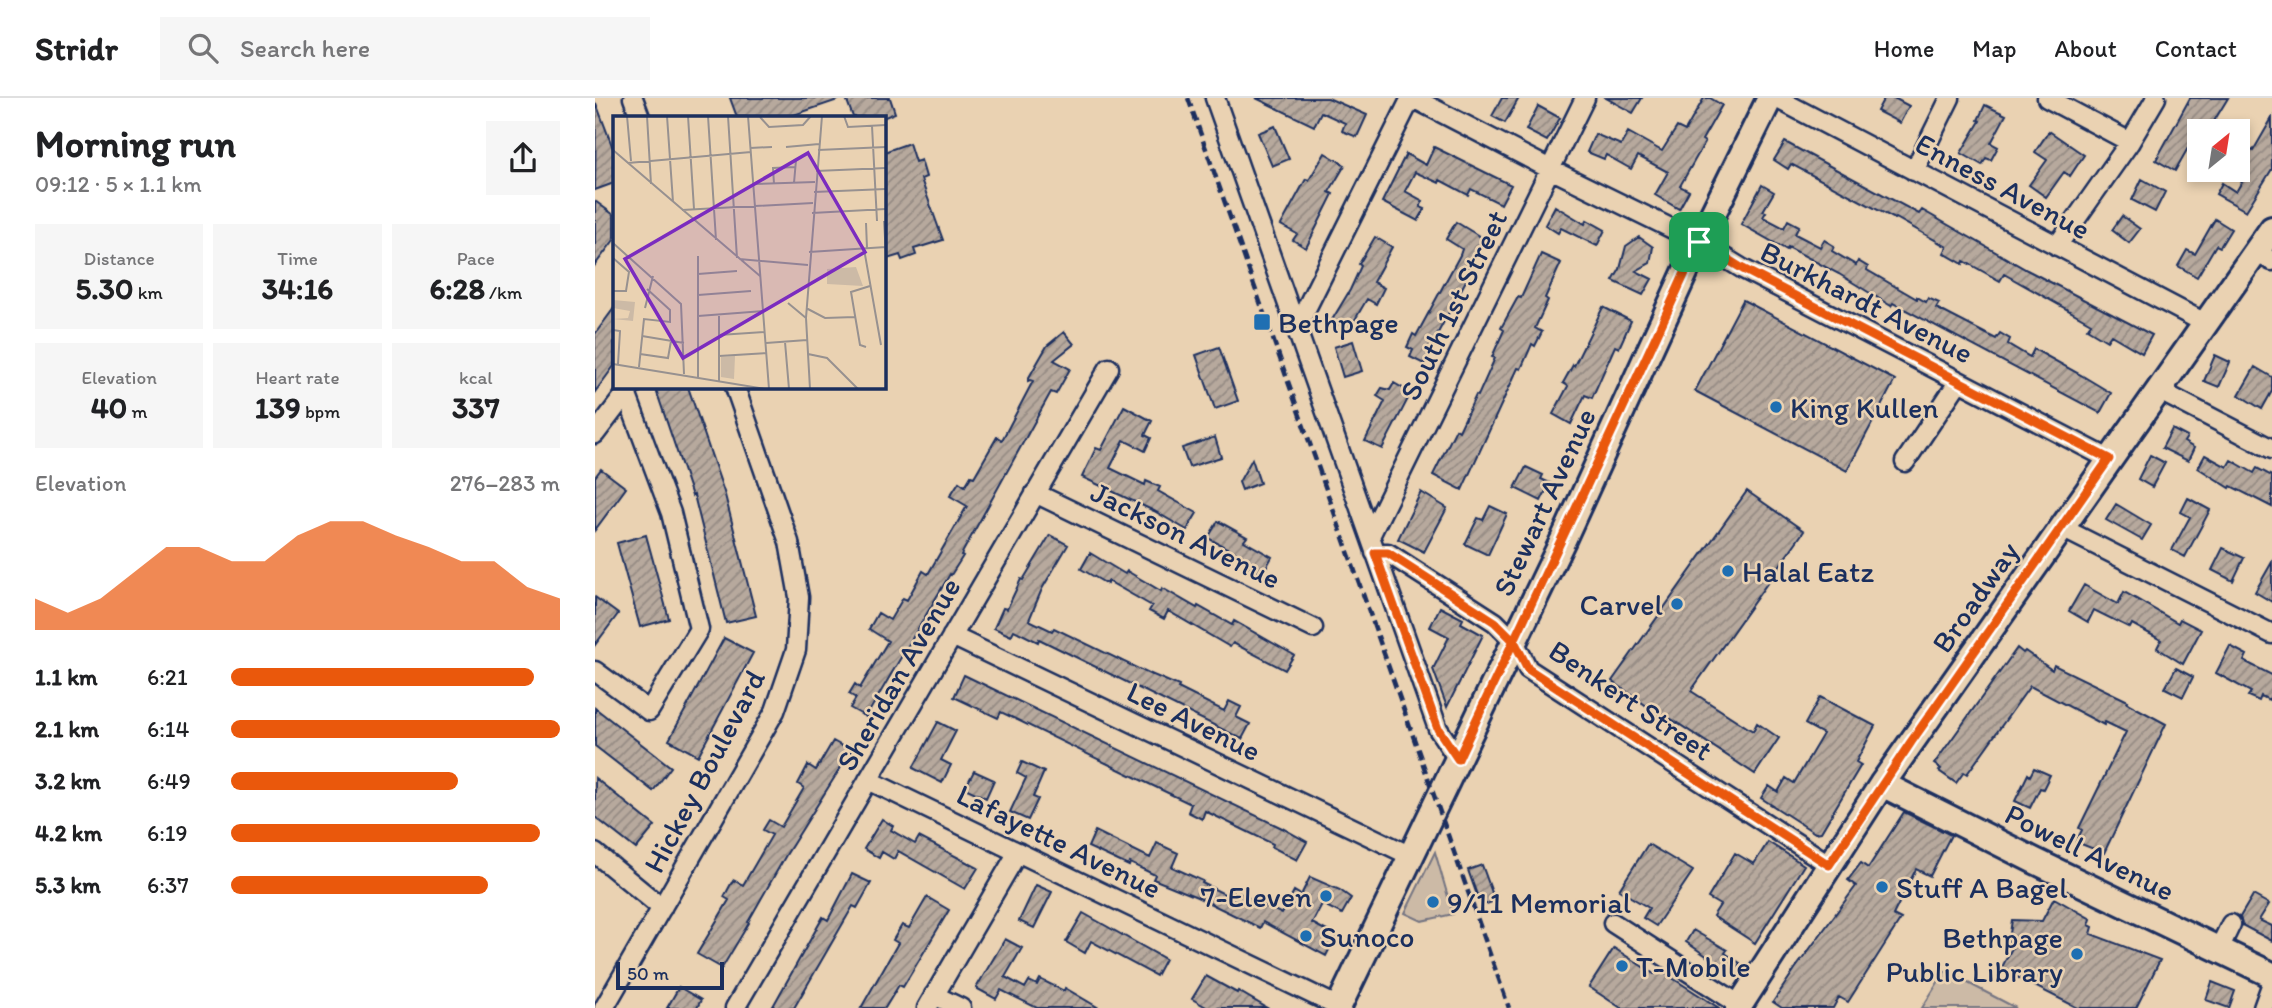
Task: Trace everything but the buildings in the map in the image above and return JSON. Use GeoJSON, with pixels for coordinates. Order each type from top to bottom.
{"type":"FeatureCollection","features":[{"type":"Feature","properties":{"kind":"main road","name":"Stewart Avenue"},"geometry":{"type":"LineString","coordinates":[[1338,1007],[1563,540],[1699,242],[1770,98]]}},
{"type":"Feature","properties":{"kind":"main road","name":"Broadway"},"geometry":{"type":"LineString","coordinates":[[1739,1006],[1882,784],[2109,459],[2205,323],[2264,257],[2272,229]]}},
{"type":"Feature","properties":{"kind":"main road","name":"Powell Avenue"},"geometry":{"type":"LineString","coordinates":[[1882,784],[2024,856],[2272,975]]}},
{"type":"Feature","properties":{"kind":"street"},"geometry":{"type":"LineString","coordinates":[[633,98],[640,116]]}},
{"type":"Feature","properties":{"kind":"street"},"geometry":{"type":"LineString","coordinates":[[1215,98],[1438,729],[1458,759]]}},
{"type":"Feature","properties":{"kind":"street"},"geometry":{"type":"LineString","coordinates":[[1296,329],[1412,98]]}},
{"type":"Feature","properties":{"kind":"street","name":"Burkhardt Avenue"},"geometry":{"type":"LineString","coordinates":[[1412,98],[1699,242],[1743,269],[2109,459]]}},
{"type":"Feature","properties":{"kind":"street","name":"South 1st Street"},"geometry":{"type":"LineString","coordinates":[[1373,544],[1585,98]]}},
{"type":"Feature","properties":{"kind":"street","name":"Enness Avenue"},"geometry":{"type":"LineString","coordinates":[[1776,98],[2205,323]]}},
{"type":"Feature","properties":{"kind":"street"},"geometry":{"type":"LineString","coordinates":[[1914,171],[1950,98]]}},
{"type":"Feature","properties":{"kind":"street"},"geometry":{"type":"LineString","coordinates":[[2047,98],[2130,142]]}},
{"type":"Feature","properties":{"kind":"street"},"geometry":{"type":"LineString","coordinates":[[2057,246],[2130,142],[2156,98]]}},
{"type":"Feature","properties":{"kind":"street","name":"Sheridan Avenue"},"geometry":{"type":"LineString","coordinates":[[735,1008],[1109,368]]}},
{"type":"Feature","properties":{"kind":"street"},"geometry":{"type":"LineString","coordinates":[[1905,462],[1959,381]]}},
{"type":"Feature","properties":{"kind":"street","name":"Hickey Boulevard"},"geometry":{"type":"LineString","coordinates":[[604,1008],[775,710],[796,650],[799,597],[789,542],[735,388]]}},
{"type":"Feature","properties":{"kind":"street"},"geometry":{"type":"LineString","coordinates":[[595,434],[628,390]]}},
{"type":"Feature","properties":{"kind":"street"},"geometry":{"type":"LineString","coordinates":[[595,671],[649,711],[699,629],[671,513],[628,390]]}},
{"type":"Feature","properties":{"kind":"street"},"geometry":{"type":"LineString","coordinates":[[2158,390],[2272,449]]}},
{"type":"Feature","properties":{"kind":"street","name":"Jackson Avenue"},"geometry":{"type":"LineString","coordinates":[[1035,494],[1313,628]]}},
{"type":"Feature","properties":{"kind":"street"},"geometry":{"type":"LineString","coordinates":[[2062,528],[2272,634]]}},
{"type":"Feature","properties":{"kind":"street","name":"Benkert Street"},"geometry":{"type":"LineString","coordinates":[[1373,544],[1495,622],[1514,641],[1528,669],[1829,865]]}},
{"type":"Feature","properties":{"kind":"street","name":"Lee Avenue"},"geometry":{"type":"LineString","coordinates":[[952,636],[1411,856]]}},
{"type":"Feature","properties":{"kind":"street","name":"Lafayette Avenue"},"geometry":{"type":"LineString","coordinates":[[868,780],[1338,1007]]}},
{"type":"Feature","properties":{"kind":"street"},"geometry":{"type":"LineString","coordinates":[[961,1008],[930,1001],[1018,852]]}},
{"type":"Feature","properties":{"kind":"street"},"geometry":{"type":"LineString","coordinates":[[595,853],[662,908]]}},
{"type":"Feature","properties":{"kind":"street"},"geometry":{"type":"LineString","coordinates":[[1613,923],[1739,1006]]}},
{"type":"Feature","properties":{"kind":"street"},"geometry":{"type":"LineString","coordinates":[[2219,949],[2231,924]]}},
{"type":"Feature","properties":{"kind":"street"},"geometry":{"type":"LineString","coordinates":[[2263,1008],[2272,983]]}},
{"type":"Feature","properties":{"kind":"shaded area"},"geometry":{"type":"Polygon","coordinates":[[[1435,852],[1453,914],[1422,921],[1405,913],[1435,852]]]}},
{"type":"Feature","properties":{"kind":"shaded area"},"geometry":{"type":"Polygon","coordinates":[[[1945,971],[2016,1008],[1922,1008],[1945,971]]]}},
{"type":"Feature","properties":{"kind":"railway"},"geometry":{"type":"LineString","coordinates":[[1188,98],[1509,1008]]}},
{"type":"Feature","properties":{"kind":"place","name":"Bethpage"},"geometry":{"type":"Point","coordinates":[1262,322]}},
{"type":"Feature","properties":{"kind":"place","name":"King Kullen"},"geometry":{"type":"Point","coordinates":[1776,407]}},
{"type":"Feature","properties":{"kind":"place","name":"Halal Eatz"},"geometry":{"type":"Point","coordinates":[1728,571]}},
{"type":"Feature","properties":{"kind":"place","name":"Carvel"},"geometry":{"type":"Point","coordinates":[1677,604]}},
{"type":"Feature","properties":{"kind":"place","name":"Stuff A Bagel"},"geometry":{"type":"Point","coordinates":[1882,887]}},
{"type":"Feature","properties":{"kind":"place","name":"7-Eleven"},"geometry":{"type":"Point","coordinates":[1326,896]}},
{"type":"Feature","properties":{"kind":"place","name":"9/11 Memorial"},"geometry":{"type":"Point","coordinates":[1433,902]}},
{"type":"Feature","properties":{"kind":"place","name":"Sunoco"},"geometry":{"type":"Point","coordinates":[1306,936]}},
{"type":"Feature","properties":{"kind":"place","name":"Bethpage Public Library"},"geometry":{"type":"Point","coordinates":[2077,954]}},
{"type":"Feature","properties":{"kind":"place","name":"T-Mobile"},"geometry":{"type":"Point","coordinates":[1622,966]}},
{"type":"Feature","properties":{"kind":"route"},"geometry":{"type":"LineString","coordinates":[[1699,242],[1563,540],[1514,641],[1458,759],[1438,729],[1375,553],[1388,553],[1495,622],[1514,641],[1528,669],[1829,865],[1882,784],[2109,459],[1743,269],[1699,242]]}}]}
